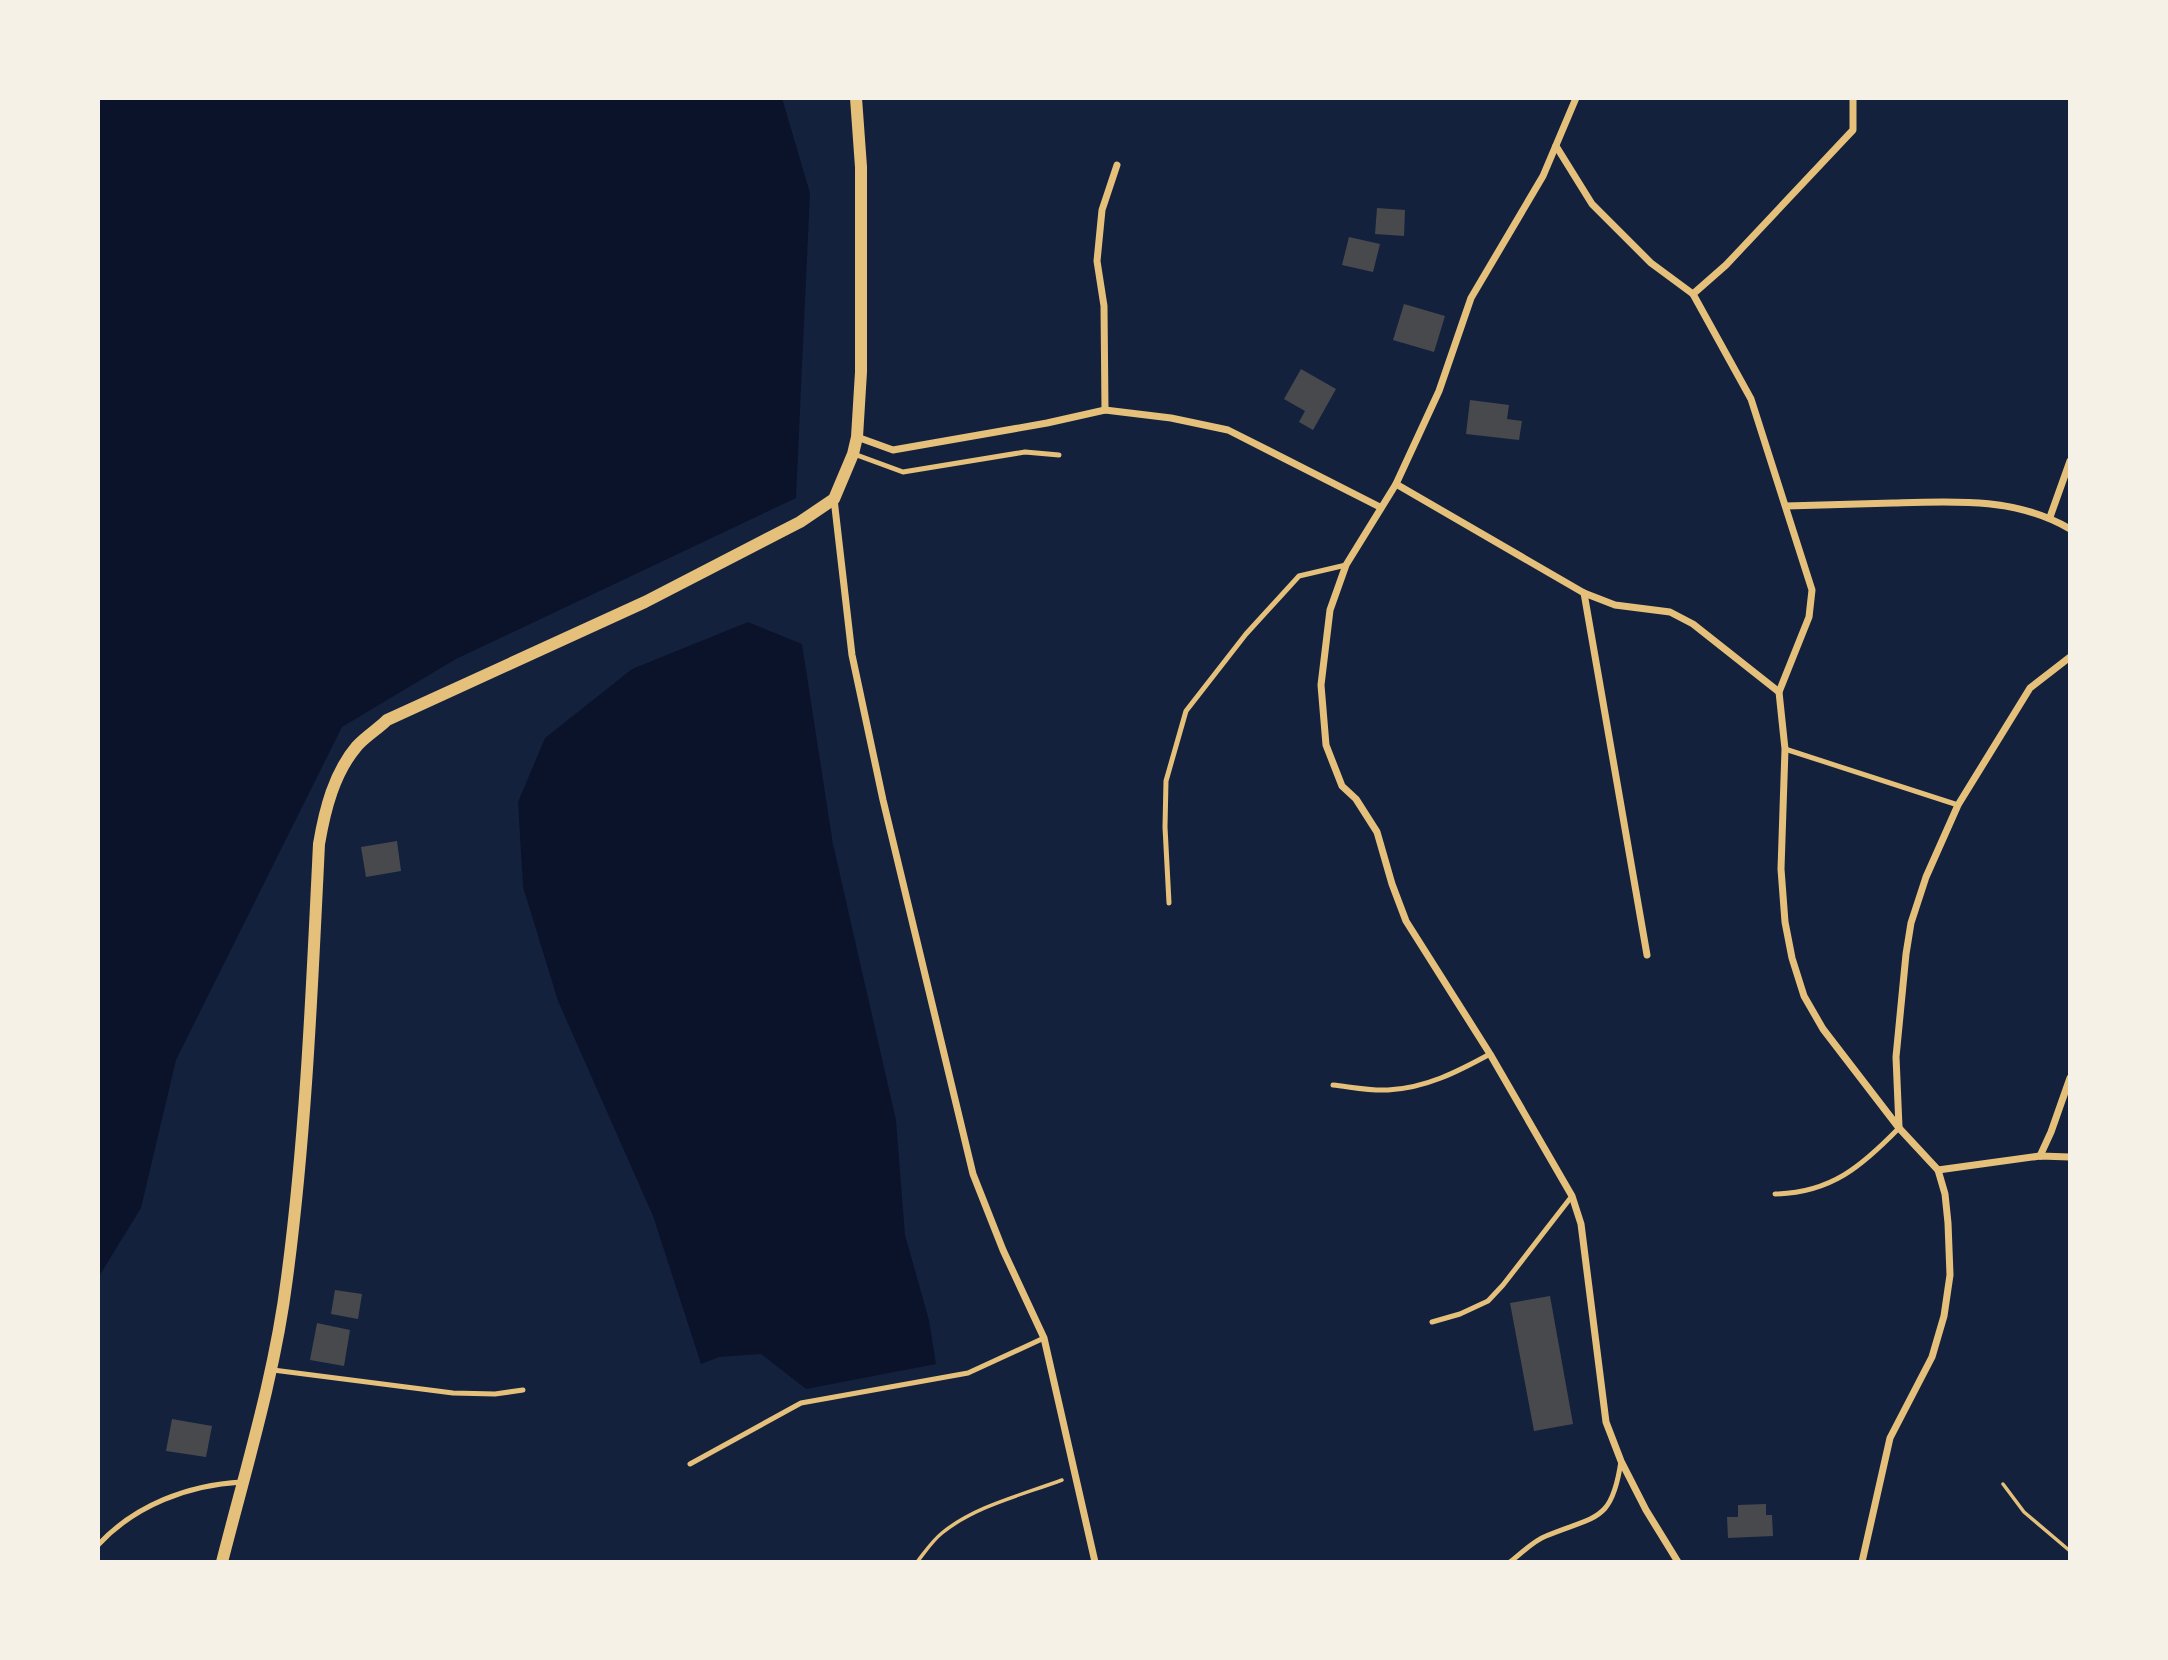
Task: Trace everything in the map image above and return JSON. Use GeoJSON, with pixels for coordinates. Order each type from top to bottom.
{"type":"FeatureCollection","features":[{"type":"Feature","properties":{"kind":"street"},"geometry":{"type":"LineString","coordinates":[[856,98],[861,181],[861,372],[857,437],[853,454],[834,499],[852,655],[883,800],[973,1174],[1003,1250],[1044,1338],[1095,1562]]}},
{"type":"Feature","properties":{"kind":"street"},"geometry":{"type":"LineString","coordinates":[[1576,98],[1543,176],[1471,298],[1439,391],[1396,484],[1346,565],[1330,610],[1321,685],[1326,745],[1342,786],[1356,799],[1377,832],[1406,920],[1490,1054],[1572,1196],[1581,1224],[1606,1422],[1621,1461],[1646,1510],[1678,1562]]}},
{"type":"Feature","properties":{"kind":"street"},"geometry":{"type":"LineString","coordinates":[[1693,294],[1726,265],[1853,130],[1853,98]]}},
{"type":"Feature","properties":{"kind":"street"},"geometry":{"type":"LineString","coordinates":[[1556,146],[1592,204],[1651,263],[1693,294],[1751,400],[1812,590],[1812,603],[1779,692],[1785,749],[1781,869],[1785,922],[1792,958],[1804,996],[1823,1028],[1899,1128],[1938,1170],[1945,1194],[1950,1275],[1944,1316],[1932,1357],[1890,1438],[1862,1562]]}},
{"type":"Feature","properties":{"kind":"street"},"geometry":{"type":"LineString","coordinates":[[1105,410],[1104,306],[1097,261],[1102,211],[1117,164]]}},
{"type":"Feature","properties":{"kind":"street"},"geometry":{"type":"LineString","coordinates":[[857,437],[893,450],[1033,426],[1105,410],[1171,418],[1228,430],[1380,507]]}},
{"type":"Feature","properties":{"kind":"street"},"geometry":{"type":"LineString","coordinates":[[2050,517],[2070,461]]}},
{"type":"Feature","properties":{"kind":"street"},"geometry":{"type":"LineString","coordinates":[[1396,484],[1584,593],[1615,605],[1670,612],[1693,624],[1779,692]]}},
{"type":"Feature","properties":{"kind":"street"},"geometry":{"type":"LineString","coordinates":[[222,1562],[271,1370],[287,1279],[307,1075],[319,844],[336,781],[357,746],[387,720],[645,602],[800,522],[834,499]]}},
{"type":"Feature","properties":{"kind":"street"},"geometry":{"type":"LineString","coordinates":[[1786,506],[1947,502],[1998,504],[2050,517],[2070,529]]}},
{"type":"Feature","properties":{"kind":"street"},"geometry":{"type":"LineString","coordinates":[[1584,593],[1647,956]]}},
{"type":"Feature","properties":{"kind":"street"},"geometry":{"type":"LineString","coordinates":[[1899,1128],[1896,1057],[1911,923],[1926,877],[1958,805],[2030,688],[2070,657]]}},
{"type":"Feature","properties":{"kind":"street"},"geometry":{"type":"LineString","coordinates":[[2040,1156],[2070,1078]]}},
{"type":"Feature","properties":{"kind":"street"},"geometry":{"type":"LineString","coordinates":[[1938,1170],[2040,1156],[2070,1157]]}},
{"type":"Feature","properties":{"kind":"lane"},"geometry":{"type":"LineString","coordinates":[[853,454],[903,472],[1025,452],[1059,455]]}},
{"type":"Feature","properties":{"kind":"lane"},"geometry":{"type":"LineString","coordinates":[[1169,902],[1165,827],[1166,781],[1186,711],[1246,634],[1298,576],[1346,565]]}},
{"type":"Feature","properties":{"kind":"lane"},"geometry":{"type":"LineString","coordinates":[[1785,749],[1958,805]]}},
{"type":"Feature","properties":{"kind":"lane"},"geometry":{"type":"LineString","coordinates":[[1333,1085],[1387,1090],[1419,1086],[1448,1077],[1490,1054]]}},
{"type":"Feature","properties":{"kind":"lane"},"geometry":{"type":"LineString","coordinates":[[1775,1194],[1797,1194],[1822,1187],[1851,1173],[1899,1128]]}},
{"type":"Feature","properties":{"kind":"lane"},"geometry":{"type":"LineString","coordinates":[[1432,1322],[1460,1314],[1488,1301],[1572,1196]]}},
{"type":"Feature","properties":{"kind":"lane"},"geometry":{"type":"LineString","coordinates":[[690,1464],[801,1403],[968,1373],[1044,1338]]}},
{"type":"Feature","properties":{"kind":"lane"},"geometry":{"type":"LineString","coordinates":[[271,1370],[453,1393],[495,1394],[523,1390]]}},
{"type":"Feature","properties":{"kind":"lane"},"geometry":{"type":"LineString","coordinates":[[1510,1562],[1543,1537],[1597,1518],[1613,1495],[1621,1461]]}},
{"type":"Feature","properties":{"kind":"lane"},"geometry":{"type":"LineString","coordinates":[[98,1545],[110,1532],[148,1505],[189,1490],[221,1483],[243,1482]]}},
{"type":"Feature","properties":{"kind":"path"},"geometry":{"type":"LineString","coordinates":[[917,1562],[940,1534],[957,1523],[980,1511],[1077,1475]]}},
{"type":"Feature","properties":{"kind":"path"},"geometry":{"type":"LineString","coordinates":[[2003,1484],[2024,1512],[2070,1551]]}},
{"type":"Feature","properties":{"kind":"water"},"geometry":{"type":"Polygon","coordinates":[[[98,98],[782,98],[810,193],[796,498],[456,659],[342,727],[176,1060],[141,1208],[98,1278],[98,98]]]}},
{"type":"Feature","properties":{"kind":"water"},"geometry":{"type":"Polygon","coordinates":[[[748,622],[802,644],[833,844],[896,1120],[905,1235],[929,1320],[936,1364],[806,1389],[761,1354],[719,1357],[701,1364],[653,1216],[558,1001],[523,887],[518,802],[545,738],[632,669],[748,622]]]}},
{"type":"Feature","properties":{"kind":"building"},"geometry":{"type":"Polygon","coordinates":[[[1377,208],[1405,210],[1404,236],[1375,234],[1377,208]]]}},
{"type":"Feature","properties":{"kind":"building"},"geometry":{"type":"Polygon","coordinates":[[[1349,237],[1380,244],[1373,272],[1342,265],[1349,237]]]}},
{"type":"Feature","properties":{"kind":"building"},"geometry":{"type":"Polygon","coordinates":[[[1404,304],[1445,316],[1434,352],[1393,340],[1404,304]]]}},
{"type":"Feature","properties":{"kind":"building"},"geometry":{"type":"Polygon","coordinates":[[[1301,369],[1336,389],[1313,430],[1299,422],[1305,411],[1284,399],[1301,369]]]}},
{"type":"Feature","properties":{"kind":"building"},"geometry":{"type":"Polygon","coordinates":[[[1470,400],[1509,405],[1507,419],[1522,421],[1519,440],[1466,434],[1470,400]]]}},
{"type":"Feature","properties":{"kind":"building"},"geometry":{"type":"Polygon","coordinates":[[[397,841],[401,871],[366,877],[361,847],[397,841]]]}},
{"type":"Feature","properties":{"kind":"building"},"geometry":{"type":"Polygon","coordinates":[[[335,1290],[362,1294],[358,1319],[331,1314],[335,1290]]]}},
{"type":"Feature","properties":{"kind":"building"},"geometry":{"type":"Polygon","coordinates":[[[1550,1296],[1573,1424],[1534,1431],[1510,1303],[1550,1296]]]}},
{"type":"Feature","properties":{"kind":"building"},"geometry":{"type":"Polygon","coordinates":[[[317,1323],[350,1330],[344,1366],[310,1360],[317,1323]]]}},
{"type":"Feature","properties":{"kind":"building"},"geometry":{"type":"Polygon","coordinates":[[[172,1419],[212,1426],[206,1457],[166,1451],[172,1419]]]}},
{"type":"Feature","properties":{"kind":"building"},"geometry":{"type":"Polygon","coordinates":[[[1766,1504],[1766,1515],[1772,1515],[1773,1536],[1728,1538],[1727,1517],[1738,1517],[1738,1505],[1766,1504]]]}}]}
